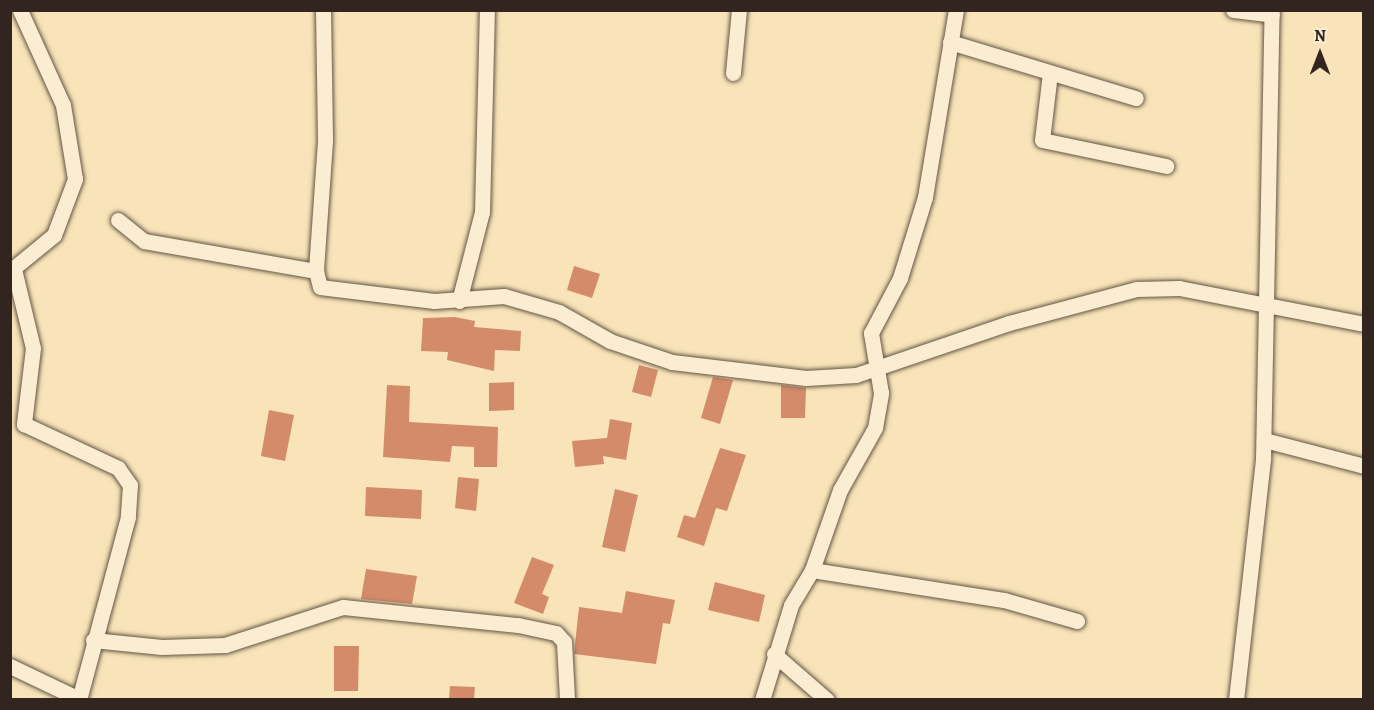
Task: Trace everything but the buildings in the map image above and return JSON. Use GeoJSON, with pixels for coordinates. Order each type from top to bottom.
{"type":"FeatureCollection","features":[{"type":"Feature","properties":{"kind":"street"},"geometry":{"type":"LineString","coordinates":[[10,666],[79,699],[93,640],[128,517],[130,485],[118,468],[24,424],[33,348],[12,270],[54,235],[75,179],[63,105],[20,10]]}},
{"type":"Feature","properties":{"kind":"street"},"geometry":{"type":"LineString","coordinates":[[323,10],[325,141],[316,272],[320,287],[459,301],[504,296],[559,312],[610,341],[703,368],[830,378],[875,368],[1009,323],[1137,290],[1179,288],[1264,307],[1364,324]]}},
{"type":"Feature","properties":{"kind":"street"},"geometry":{"type":"LineString","coordinates":[[459,301],[482,212],[487,10]]}},
{"type":"Feature","properties":{"kind":"street"},"geometry":{"type":"LineString","coordinates":[[734,74],[739,10]]}},
{"type":"Feature","properties":{"kind":"street"},"geometry":{"type":"LineString","coordinates":[[762,699],[791,605],[812,570],[840,490],[875,428],[881,393],[875,368],[871,333],[900,278],[925,198],[956,10]]}},
{"type":"Feature","properties":{"kind":"street"},"geometry":{"type":"LineString","coordinates":[[1233,10],[1272,13],[1273,167],[1264,307],[1264,440],[1236,699]]}},
{"type":"Feature","properties":{"kind":"street"},"geometry":{"type":"LineString","coordinates":[[950,42],[1136,98]]}},
{"type":"Feature","properties":{"kind":"street"},"geometry":{"type":"LineString","coordinates":[[1050,73],[1042,140],[1166,166]]}},
{"type":"Feature","properties":{"kind":"street"},"geometry":{"type":"LineString","coordinates":[[118,220],[151,243],[316,272]]}},
{"type":"Feature","properties":{"kind":"street"},"geometry":{"type":"LineString","coordinates":[[1264,440],[1364,466]]}},
{"type":"Feature","properties":{"kind":"street"},"geometry":{"type":"LineString","coordinates":[[812,570],[1004,600],[1077,621]]}},
{"type":"Feature","properties":{"kind":"street"},"geometry":{"type":"LineString","coordinates":[[93,640],[162,647],[225,645],[344,607],[518,625],[556,633],[564,642],[567,699]]}},
{"type":"Feature","properties":{"kind":"street"},"geometry":{"type":"LineString","coordinates":[[774,654],[827,699]]}}]}
